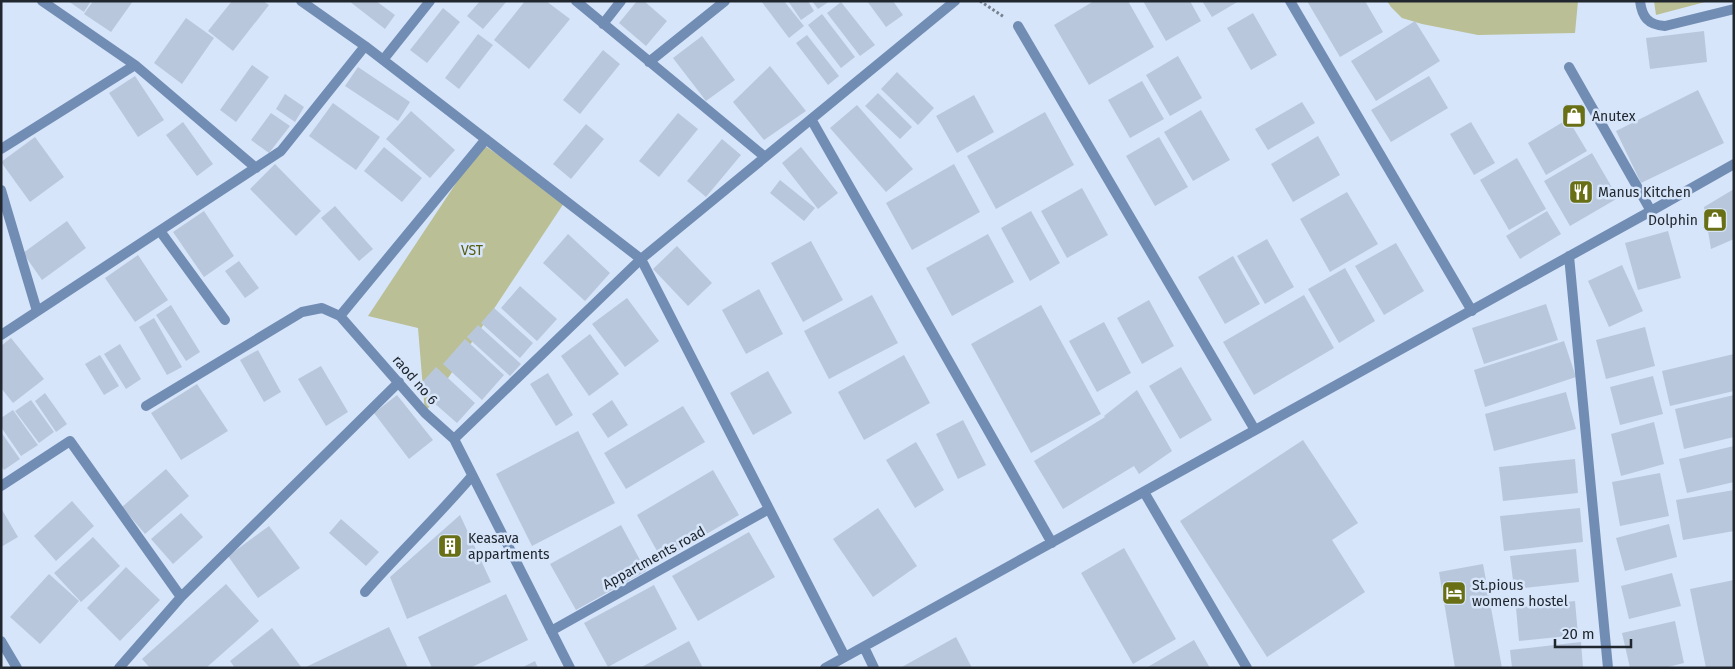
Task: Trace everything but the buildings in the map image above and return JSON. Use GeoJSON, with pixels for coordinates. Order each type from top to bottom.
{"type":"FeatureCollection","features":[{"type":"Feature","properties":{"kind":"street"},"geometry":{"type":"LineString","coordinates":[[42,1],[135,65],[256,168]]}},
{"type":"Feature","properties":{"kind":"street"},"geometry":{"type":"LineString","coordinates":[[301,1],[365,46],[641,259],[845,657]]}},
{"type":"Feature","properties":{"kind":"street"},"geometry":{"type":"LineString","coordinates":[[383,60],[430,1]]}},
{"type":"Feature","properties":{"kind":"street"},"geometry":{"type":"LineString","coordinates":[[576,1],[765,157]]}},
{"type":"Feature","properties":{"kind":"street"},"geometry":{"type":"LineString","coordinates":[[603,24],[621,1]]}},
{"type":"Feature","properties":{"kind":"street"},"geometry":{"type":"LineString","coordinates":[[649,62],[725,1]]}},
{"type":"Feature","properties":{"kind":"street"},"geometry":{"type":"LineString","coordinates":[[454,439],[641,259],[955,1]]}},
{"type":"Feature","properties":{"kind":"street"},"geometry":{"type":"LineString","coordinates":[[1290,1],[1472,310]]}},
{"type":"Feature","properties":{"kind":"street"},"geometry":{"type":"LineString","coordinates":[[1640,1],[1643,16],[1651,23],[1665,26],[1734,9]]}},
{"type":"Feature","properties":{"kind":"street"},"geometry":{"type":"LineString","coordinates":[[1018,26],[1255,430]]}},
{"type":"Feature","properties":{"kind":"street"},"geometry":{"type":"LineString","coordinates":[[1,335],[281,151],[365,46]]}},
{"type":"Feature","properties":{"kind":"street"},"geometry":{"type":"LineString","coordinates":[[1,149],[135,65]]}},
{"type":"Feature","properties":{"kind":"street"},"geometry":{"type":"LineString","coordinates":[[1569,67],[1652,211]]}},
{"type":"Feature","properties":{"kind":"street"},"geometry":{"type":"LineString","coordinates":[[810,119],[1052,543]]}},
{"type":"Feature","properties":{"kind":"street"},"geometry":{"type":"LineString","coordinates":[[146,406],[302,312],[322,308],[340,316],[486,140]]}},
{"type":"Feature","properties":{"kind":"street"},"geometry":{"type":"LineString","coordinates":[[825,668],[1734,164]]}},
{"type":"Feature","properties":{"kind":"street"},"geometry":{"type":"LineString","coordinates":[[1,190],[37,311]]}},
{"type":"Feature","properties":{"kind":"street"},"geometry":{"type":"LineString","coordinates":[[160,230],[225,320]]}},
{"type":"Feature","properties":{"kind":"street"},"geometry":{"type":"LineString","coordinates":[[1569,256],[1608,668]]}},
{"type":"Feature","properties":{"kind":"street","name":"raod no 6"},"geometry":{"type":"LineString","coordinates":[[340,316],[424,413],[454,439],[570,668]]}},
{"type":"Feature","properties":{"kind":"street"},"geometry":{"type":"LineString","coordinates":[[119,668],[181,597],[399,382]]}},
{"type":"Feature","properties":{"kind":"street"},"geometry":{"type":"LineString","coordinates":[[1,486],[70,441],[181,597]]}},
{"type":"Feature","properties":{"kind":"street"},"geometry":{"type":"LineString","coordinates":[[365,592],[395,557],[446,506],[472,476]]}},
{"type":"Feature","properties":{"kind":"street"},"geometry":{"type":"LineString","coordinates":[[1144,492],[1247,668]]}},
{"type":"Feature","properties":{"kind":"street","name":"Appartments road"},"geometry":{"type":"LineString","coordinates":[[551,631],[769,509]]}},
{"type":"Feature","properties":{"kind":"street"},"geometry":{"type":"LineString","coordinates":[[1,641],[17,668]]}},
{"type":"Feature","properties":{"kind":"street"},"geometry":{"type":"LineString","coordinates":[[864,647],[874,668]]}},
{"type":"Feature","properties":{"kind":"path"},"geometry":{"type":"LineString","coordinates":[[980,1],[1018,26]]}},
{"type":"Feature","properties":{"kind":"green space"},"geometry":{"type":"Polygon","coordinates":[[[1387,1],[1578,1],[1575,33],[1478,35],[1402,18],[1387,1]]]}},
{"type":"Feature","properties":{"kind":"green space"},"geometry":{"type":"Polygon","coordinates":[[[1654,1],[1705,1],[1705,2],[1656,15],[1654,1]]]}},
{"type":"Feature","properties":{"kind":"green space","name":"VST"},"geometry":{"type":"Polygon","coordinates":[[[482,144],[566,200],[425,413],[418,328],[368,316],[482,144]]]}},
{"type":"Feature","properties":{"kind":"place","name":"Anutex"},"geometry":{"type":"Point","coordinates":[1574,116]}},
{"type":"Feature","properties":{"kind":"place","name":"Manus Kitchen"},"geometry":{"type":"Point","coordinates":[1581,192]}},
{"type":"Feature","properties":{"kind":"place","name":"Dolphin"},"geometry":{"type":"Point","coordinates":[1715,220]}},
{"type":"Feature","properties":{"kind":"place","name":"Keasava appartments"},"geometry":{"type":"Point","coordinates":[450,546]}},
{"type":"Feature","properties":{"kind":"place","name":"St.pious womens hostel"},"geometry":{"type":"Point","coordinates":[1454,593]}}]}
